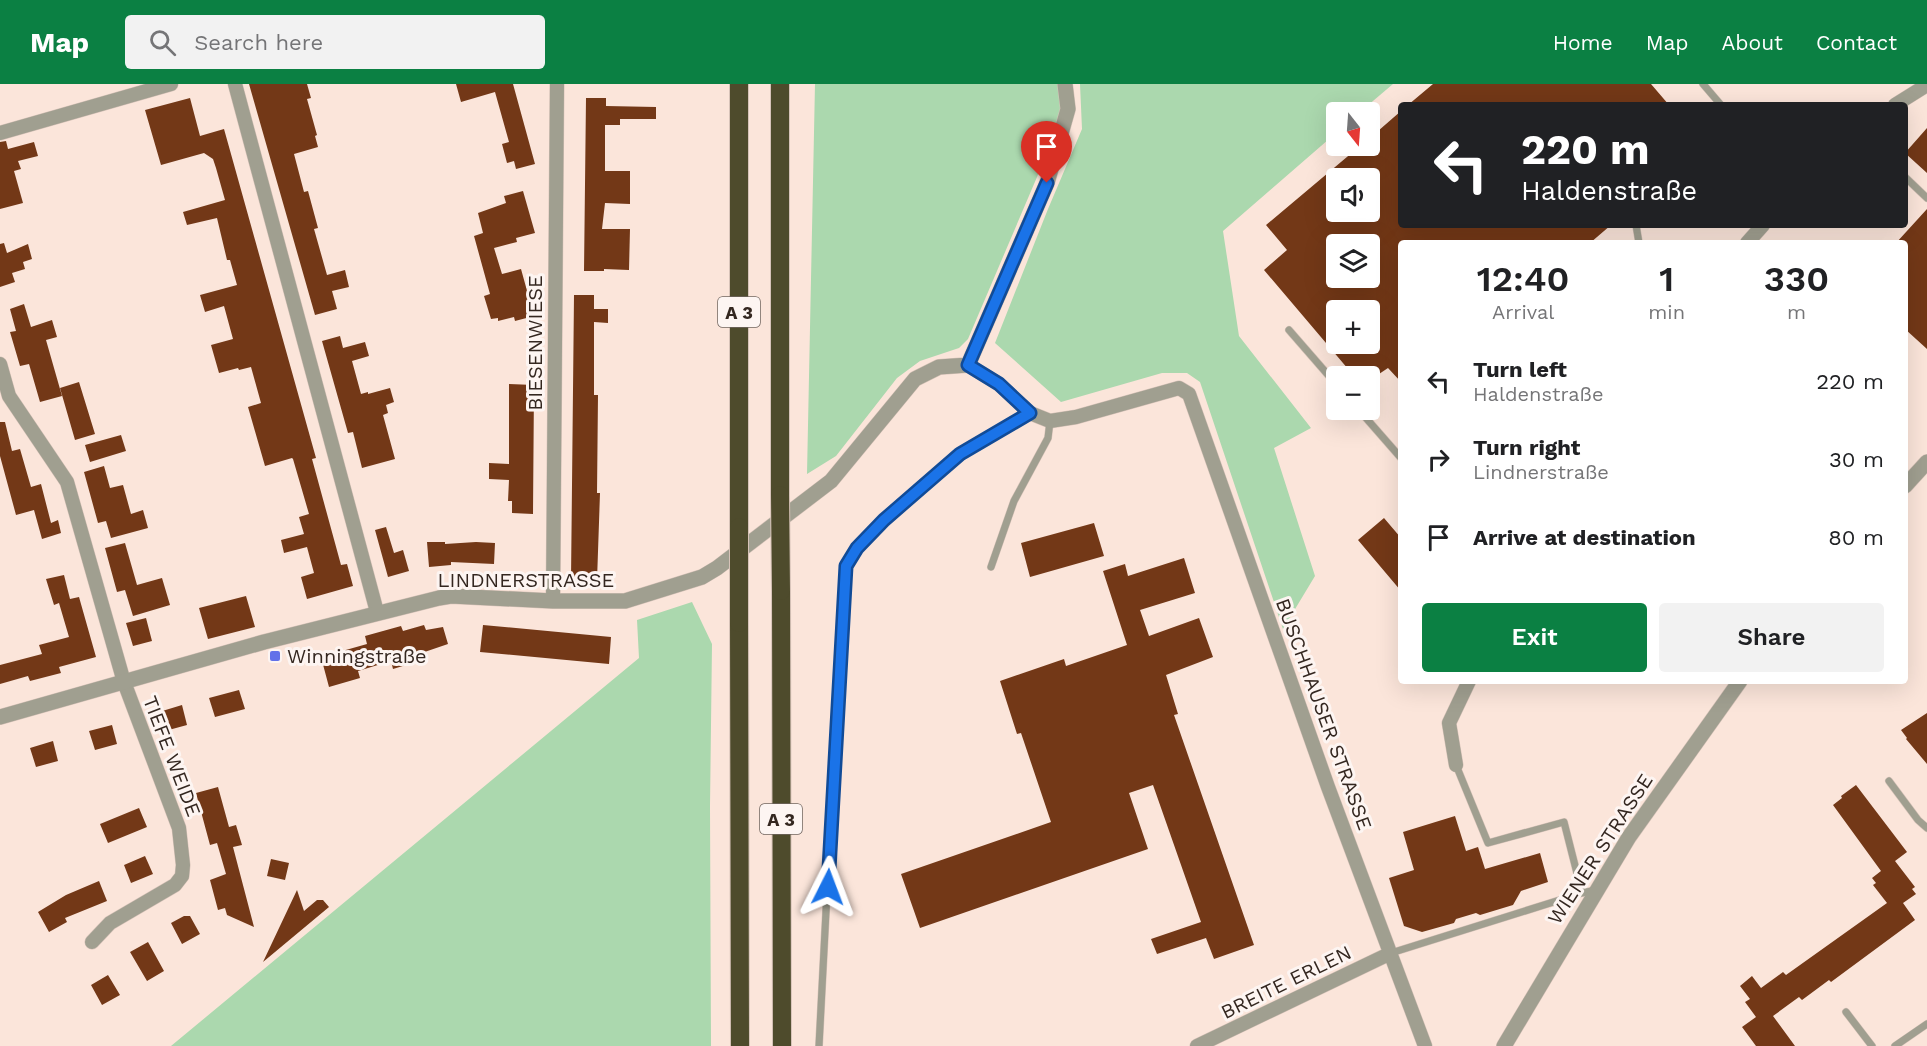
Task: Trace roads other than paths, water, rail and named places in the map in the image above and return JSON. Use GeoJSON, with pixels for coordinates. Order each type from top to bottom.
{"type":"FeatureCollection","features":[{"type":"Feature","properties":{"kind":"highway","name":"A 3"},"geometry":{"type":"LineString","coordinates":[[739,84],[740,1046]]}},
{"type":"Feature","properties":{"kind":"highway","name":"A 3"},"geometry":{"type":"LineString","coordinates":[[780,84],[782,1046]]}},
{"type":"Feature","properties":{"kind":"street"},"geometry":{"type":"LineString","coordinates":[[0,133],[171,84]]}},
{"type":"Feature","properties":{"kind":"street"},"geometry":{"type":"LineString","coordinates":[[235,84],[377,612]]}},
{"type":"Feature","properties":{"kind":"street","name":"BIESENWIESE"},"geometry":{"type":"LineString","coordinates":[[553,602],[557,84]]}},
{"type":"Feature","properties":{"kind":"street"},"geometry":{"type":"LineString","coordinates":[[1050,421],[1030,413],[999,384],[968,365],[1047,183],[1068,109],[1065,84]]}},
{"type":"Feature","properties":{"kind":"street"},"geometry":{"type":"LineString","coordinates":[[1900,102],[1927,85]]}},
{"type":"Feature","properties":{"kind":"street"},"geometry":{"type":"LineString","coordinates":[[1749,240],[1760,228]]}},
{"type":"Feature","properties":{"kind":"street"},"geometry":{"type":"LineString","coordinates":[[0,364],[9,396],[67,483],[124,682]]}},
{"type":"Feature","properties":{"kind":"street","name":"LINDNERSTRASSE"},"geometry":{"type":"LineString","coordinates":[[0,717],[377,612],[451,596],[553,602],[625,602],[686,583],[709,573],[831,481],[915,379],[939,367],[968,365]]}},
{"type":"Feature","properties":{"kind":"street","name":"BUSCHHAUSER STRASSE"},"geometry":{"type":"LineString","coordinates":[[1050,421],[1076,417],[1179,388],[1189,394],[1328,787],[1425,1046]]}},
{"type":"Feature","properties":{"kind":"street"},"geometry":{"type":"LineString","coordinates":[[1908,483],[1927,462]]}},
{"type":"Feature","properties":{"kind":"street","name":"TIEFE WEIDE"},"geometry":{"type":"LineString","coordinates":[[92,942],[110,923],[174,885],[182,876],[179,828],[124,682]]}},
{"type":"Feature","properties":{"kind":"street"},"geometry":{"type":"LineString","coordinates":[[1456,765],[1449,723],[1467,684]]}},
{"type":"Feature","properties":{"kind":"street","name":"WIENER STRASSE"},"geometry":{"type":"LineString","coordinates":[[1504,1046],[1589,892],[1738,684]]}},
{"type":"Feature","properties":{"kind":"street","name":"BREITE ERLEN"},"geometry":{"type":"LineString","coordinates":[[1197,1046],[1391,953]]}},
{"type":"Feature","properties":{"kind":"lane"},"geometry":{"type":"LineString","coordinates":[[1703,84],[1718,102]]}},
{"type":"Feature","properties":{"kind":"lane"},"geometry":{"type":"LineString","coordinates":[[1908,180],[1927,198]]}},
{"type":"Feature","properties":{"kind":"lane"},"geometry":{"type":"LineString","coordinates":[[1289,330],[1326,373]]}},
{"type":"Feature","properties":{"kind":"lane"},"geometry":{"type":"LineString","coordinates":[[819,1046],[846,566],[857,548],[884,520],[960,454],[1030,413]]}},
{"type":"Feature","properties":{"kind":"lane"},"geometry":{"type":"LineString","coordinates":[[1368,420],[1398,455]]}},
{"type":"Feature","properties":{"kind":"lane"},"geometry":{"type":"LineString","coordinates":[[992,567],[1014,501],[1048,438],[1050,421]]}},
{"type":"Feature","properties":{"kind":"lane"},"geometry":{"type":"LineString","coordinates":[[1391,953],[1589,892],[1564,822],[1488,843],[1456,765]]}},
{"type":"Feature","properties":{"kind":"lane"},"geometry":{"type":"LineString","coordinates":[[1889,781],[1918,820],[1927,828]]}},
{"type":"Feature","properties":{"kind":"lane"},"geometry":{"type":"LineString","coordinates":[[1846,1012],[1872,1046]]}},
{"type":"Feature","properties":{"kind":"lane"},"geometry":{"type":"LineString","coordinates":[[1895,1046],[1927,1024]]}},
{"type":"Feature","properties":{"kind":"place","name":"Winningstraße"},"geometry":{"type":"Point","coordinates":[275,656]}}]}
